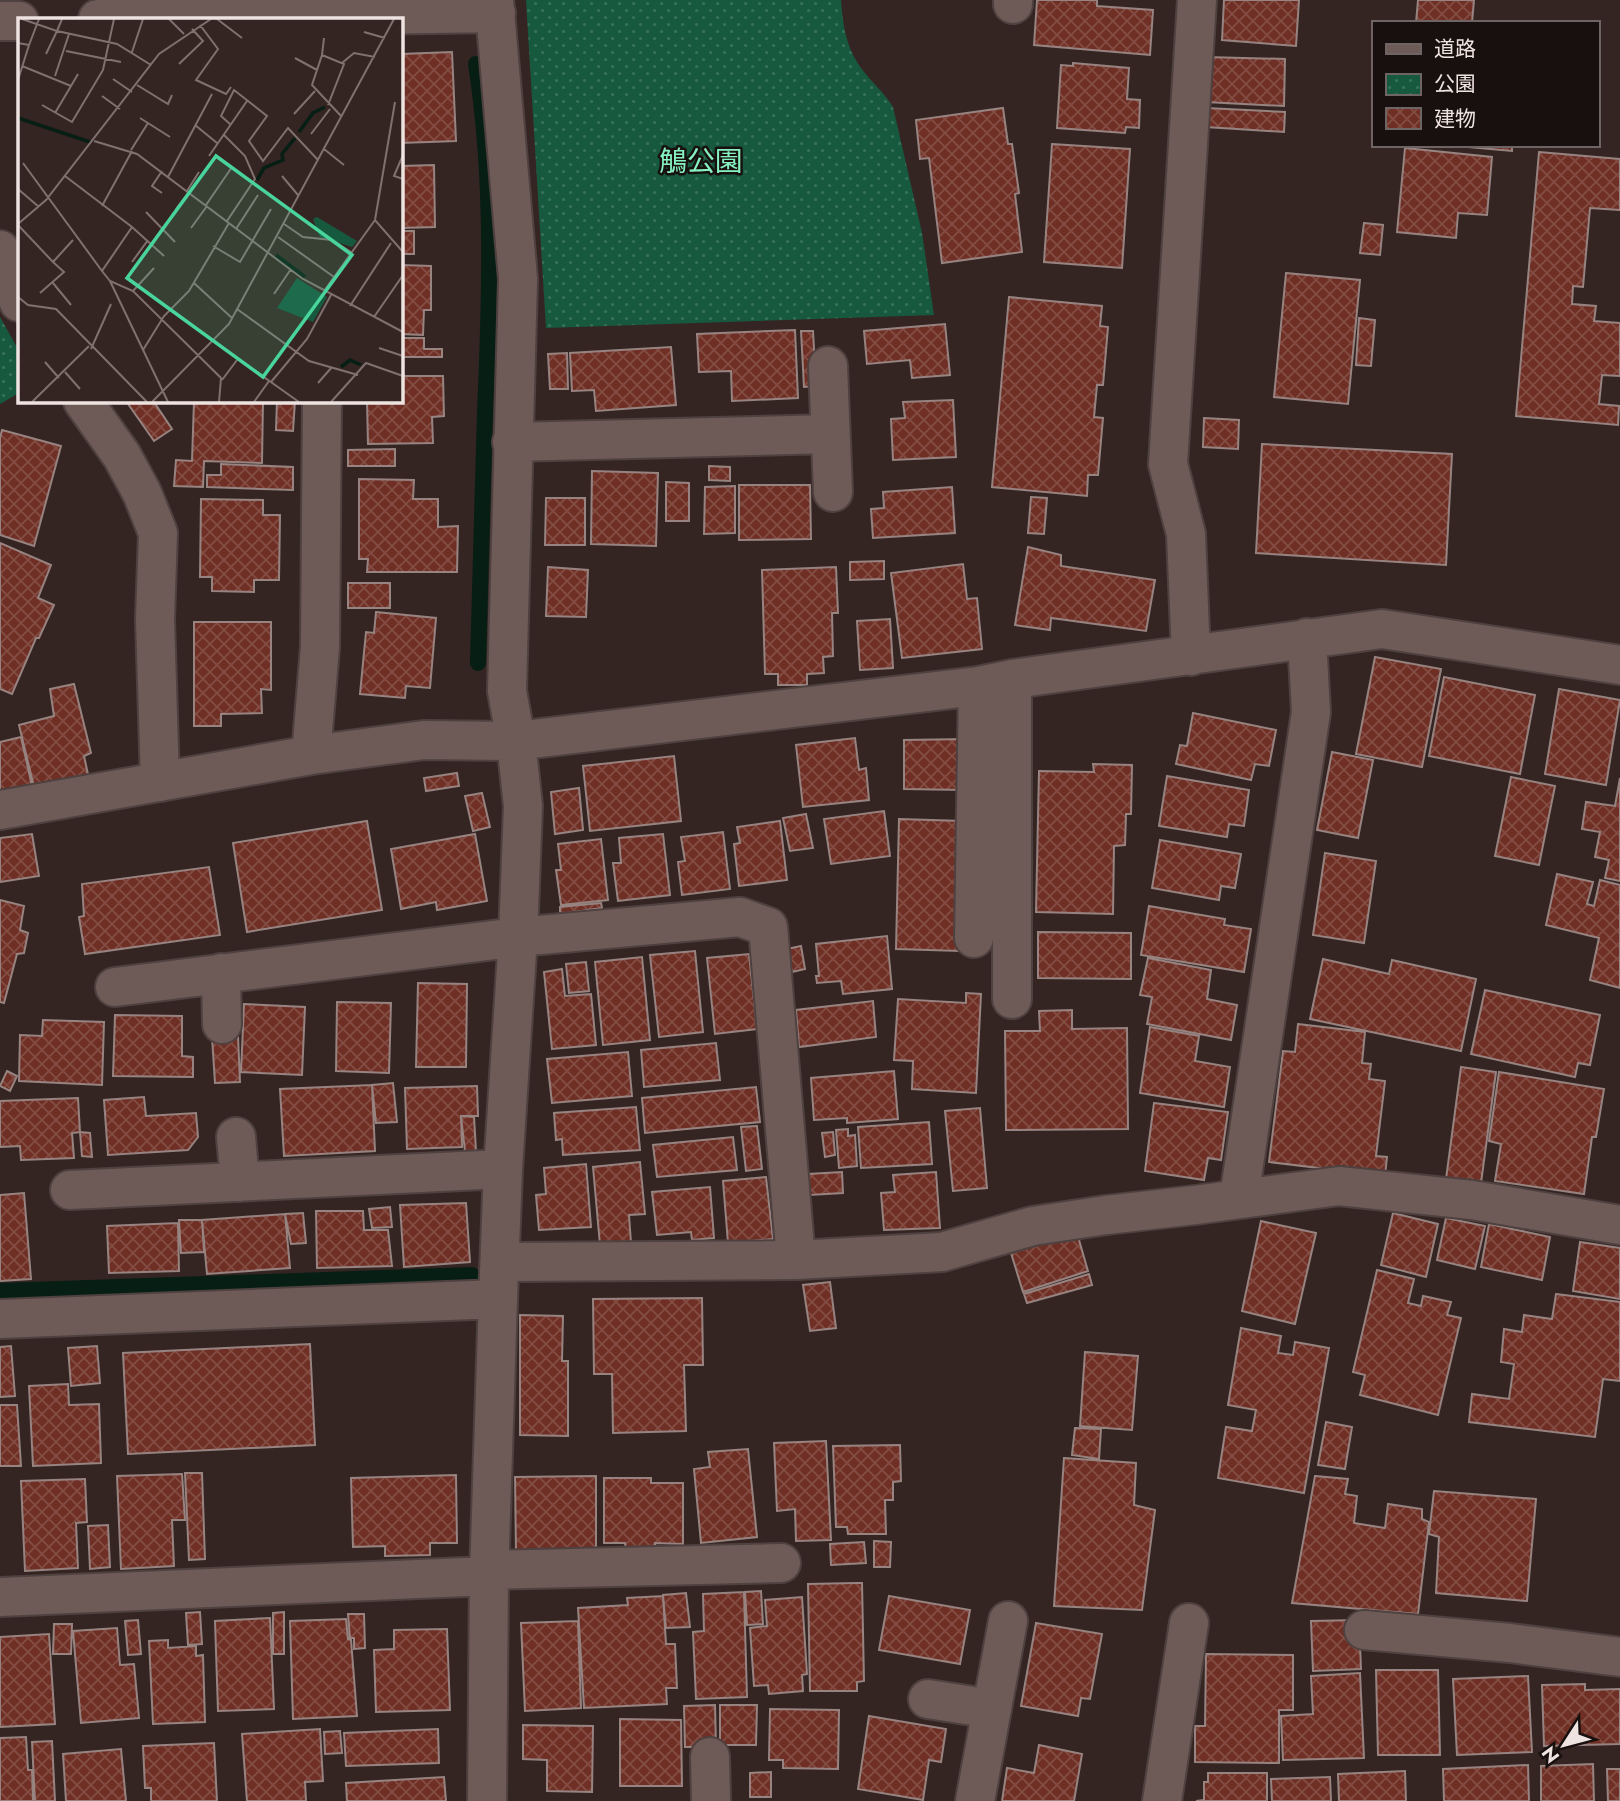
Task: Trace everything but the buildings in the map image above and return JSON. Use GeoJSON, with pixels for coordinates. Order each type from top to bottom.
{"type":"FeatureCollection","features":[{"type":"Feature","properties":{"kind":"street"},"geometry":{"type":"LineString","coordinates":[[1191,656],[1186,534],[1168,464],[1197,0]]}},
{"type":"Feature","properties":{"kind":"street"},"geometry":{"type":"LineString","coordinates":[[306,18],[495,6],[518,279],[507,691],[523,806],[518,937],[503,1169],[489,1573],[487,1801]]}},
{"type":"Feature","properties":{"kind":"street"},"geometry":{"type":"LineString","coordinates":[[0,21],[18,20]]}},
{"type":"Feature","properties":{"kind":"street"},"geometry":{"type":"LineString","coordinates":[[0,250],[3,265],[18,300]]}},
{"type":"Feature","properties":{"kind":"street"},"geometry":{"type":"LineString","coordinates":[[828,366],[833,492]]}},
{"type":"Feature","properties":{"kind":"street"},"geometry":{"type":"LineString","coordinates":[[84,402],[122,456],[142,493],[158,533],[155,619],[160,782]]}},
{"type":"Feature","properties":{"kind":"street"},"geometry":{"type":"LineString","coordinates":[[311,755],[320,647],[322,402]]}},
{"type":"Feature","properties":{"kind":"street"},"geometry":{"type":"LineString","coordinates":[[512,442],[830,434]]}},
{"type":"Feature","properties":{"kind":"street"},"geometry":{"type":"LineString","coordinates":[[0,810],[311,755],[424,740],[516,741],[995,682],[1382,629],[1620,665]]}},
{"type":"Feature","properties":{"kind":"street"},"geometry":{"type":"LineString","coordinates":[[1239,1198],[1311,712],[1307,638]]}},
{"type":"Feature","properties":{"kind":"street"},"geometry":{"type":"LineString","coordinates":[[974,938],[995,682]]}},
{"type":"Feature","properties":{"kind":"street"},"geometry":{"type":"LineString","coordinates":[[995,682],[1012,999]]}},
{"type":"Feature","properties":{"kind":"street"},"geometry":{"type":"LineString","coordinates":[[115,987],[518,937],[740,917],[768,927],[796,1260]]}},
{"type":"Feature","properties":{"kind":"street"},"geometry":{"type":"LineString","coordinates":[[221,973],[222,1024]]}},
{"type":"Feature","properties":{"kind":"street"},"geometry":{"type":"LineString","coordinates":[[236,1137],[240,1182]]}},
{"type":"Feature","properties":{"kind":"street"},"geometry":{"type":"LineString","coordinates":[[70,1190],[503,1169]]}},
{"type":"Feature","properties":{"kind":"street"},"geometry":{"type":"LineString","coordinates":[[0,1319],[499,1280],[942,1252],[1033,1227],[1339,1186],[1472,1200],[1620,1225]]}},
{"type":"Feature","properties":{"kind":"street"},"geometry":{"type":"LineString","coordinates":[[0,1597],[489,1573],[781,1563]]}},
{"type":"Feature","properties":{"kind":"street"},"geometry":{"type":"LineString","coordinates":[[975,1801],[1008,1621]]}},
{"type":"Feature","properties":{"kind":"street"},"geometry":{"type":"LineString","coordinates":[[1162,1801],[1189,1623]]}},
{"type":"Feature","properties":{"kind":"street"},"geometry":{"type":"LineString","coordinates":[[1364,1630],[1510,1643],[1620,1657]]}},
{"type":"Feature","properties":{"kind":"street"},"geometry":{"type":"LineString","coordinates":[[928,1699],[992,1709]]}},
{"type":"Feature","properties":{"kind":"street"},"geometry":{"type":"LineString","coordinates":[[710,1757],[710,1801]]}},
{"type":"Feature","properties":{"kind":"green space","name":"鵤公園"},"geometry":{"type":"Polygon","coordinates":[[[526,0],[841,0],[844,27],[852,52],[861,68],[893,107],[922,233],[934,315],[546,328],[526,0]]]}},
{"type":"Feature","properties":{"kind":"green space"},"geometry":{"type":"Polygon","coordinates":[[[0,317],[18,349],[18,394],[0,404],[0,317]]]}},
{"type":"Feature","properties":{"kind":"waterway"},"geometry":{"type":"LineString","coordinates":[[476,64],[486,151],[489,238],[478,663]]}},
{"type":"Feature","properties":{"kind":"waterway"},"geometry":{"type":"LineString","coordinates":[[0,1291],[472,1275]]}}]}
